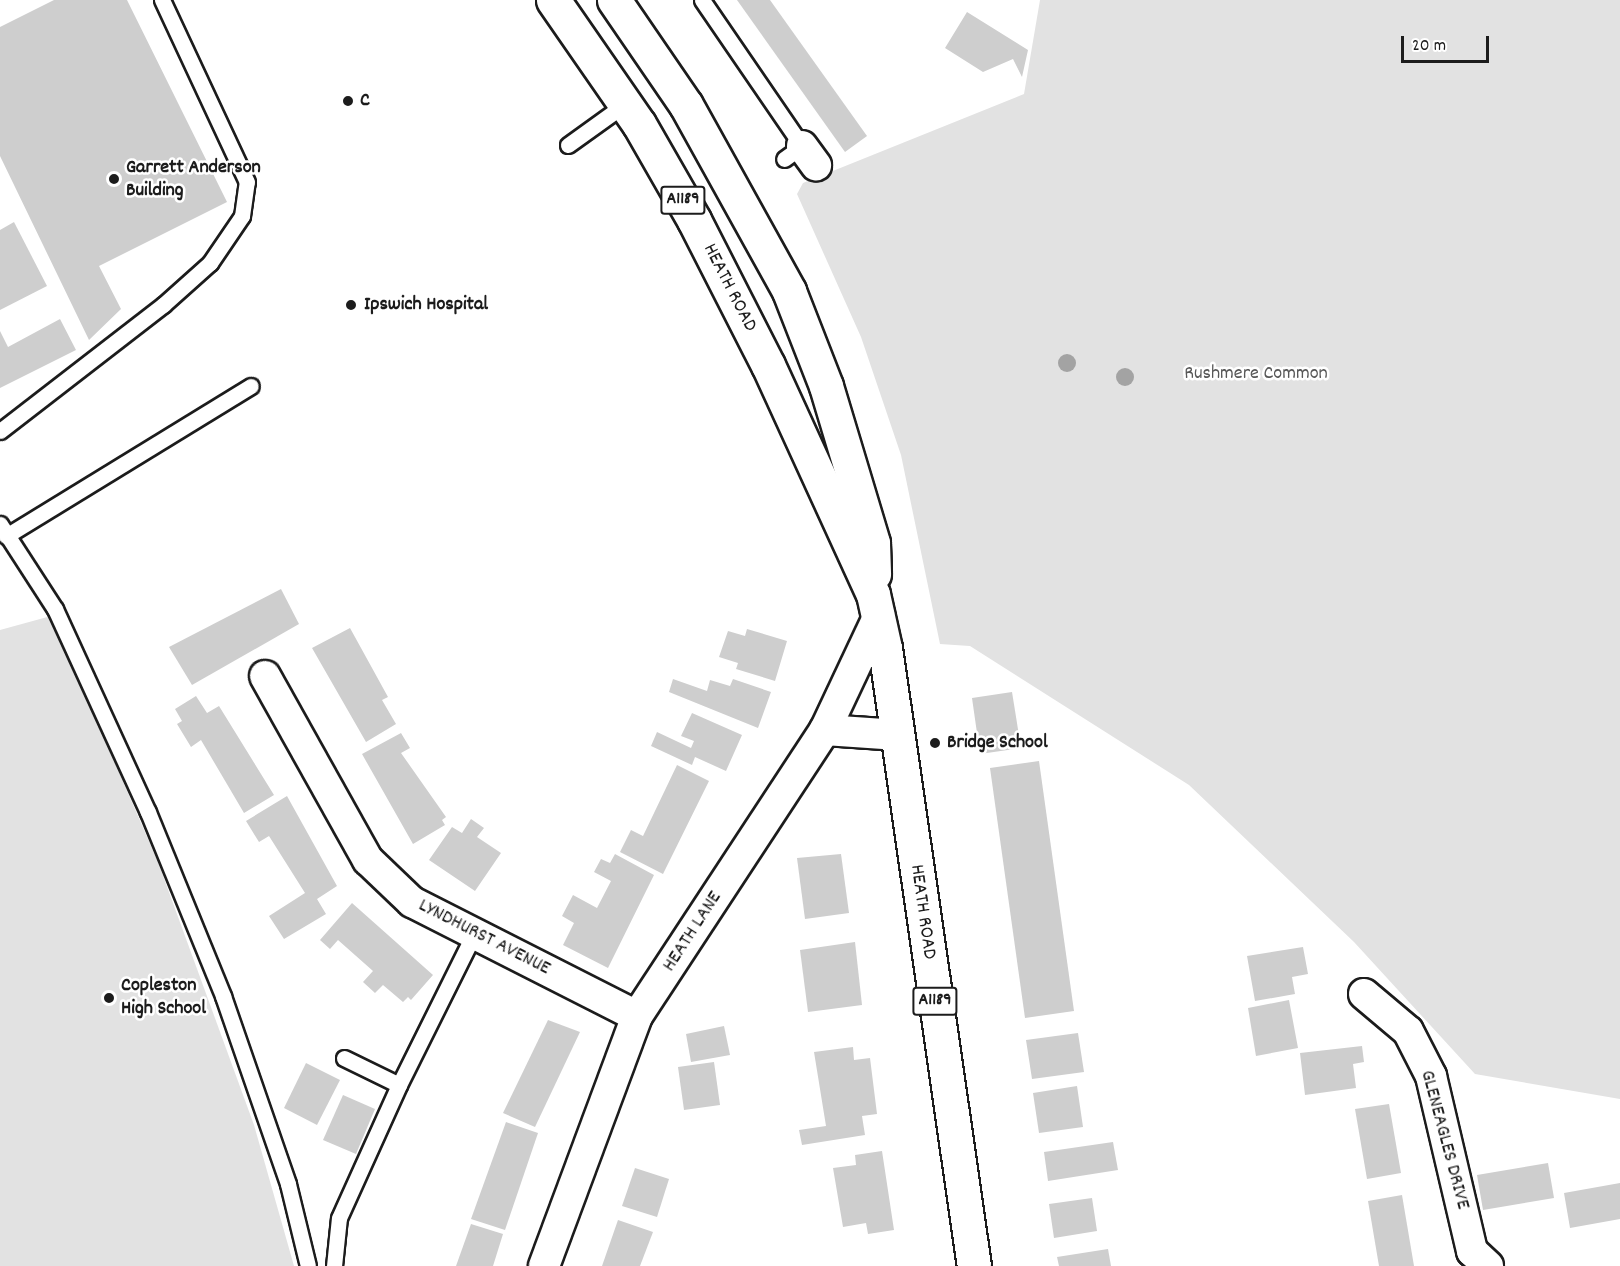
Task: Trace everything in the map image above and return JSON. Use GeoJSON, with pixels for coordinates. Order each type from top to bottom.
{"type":"FeatureCollection","features":[{"type":"Feature","properties":{"kind":"main road","name":"HEATH ROAD"},"geometry":{"type":"LineString","coordinates":[[553,0],[581,44],[625,104],[694,220],[768,365],[876,604]]}},
{"type":"Feature","properties":{"kind":"main road","name":"HEATH ROAD"},"geometry":{"type":"LineString","coordinates":[[614,0],[686,105],[789,291],[826,386],[873,543],[876,604],[898,735],[974,1266]]}},
{"type":"Feature","properties":{"kind":"street","name":"HEATH LANE"},"geometry":{"type":"LineString","coordinates":[[544,1266],[637,1016],[825,730],[876,604]]}},
{"type":"Feature","properties":{"kind":"street","name":"LYNDHURST AVENUE"},"geometry":{"type":"LineString","coordinates":[[265,676],[368,860],[412,902],[637,1016]]}},
{"type":"Feature","properties":{"kind":"street"},"geometry":{"type":"LineString","coordinates":[[825,730],[898,735]]}},
{"type":"Feature","properties":{"kind":"street","name":"GLENEAGLES DRIVE"},"geometry":{"type":"LineString","coordinates":[[1364,994],[1408,1031],[1431,1076],[1472,1251],[1488,1266]]}},
{"type":"Feature","properties":{"kind":"lane"},"geometry":{"type":"LineString","coordinates":[[0,431],[171,298],[210,263],[242,216],[247,182],[162,0]]}},
{"type":"Feature","properties":{"kind":"lane"},"geometry":{"type":"LineString","coordinates":[[702,0],[801,157]]}},
{"type":"Feature","properties":{"kind":"lane"},"geometry":{"type":"LineString","coordinates":[[568,145],[625,104]]}},
{"type":"Feature","properties":{"kind":"lane"},"geometry":{"type":"LineString","coordinates":[[251,386],[3,530],[56,609],[148,812],[223,996],[288,1184],[308,1266]]}},
{"type":"Feature","properties":{"kind":"lane"},"geometry":{"type":"LineString","coordinates":[[334,1266],[339,1218],[399,1085],[475,932]]}},
{"type":"Feature","properties":{"kind":"lane"},"geometry":{"type":"LineString","coordinates":[[344,1058],[399,1085]]}},
{"type":"Feature","properties":{"kind":"green space","name":"Rushmere Common"},"geometry":{"type":"Polygon","coordinates":[[[1040,0],[1620,0],[1620,1099],[1475,1074],[1354,942],[1189,785],[970,646],[940,644],[901,455],[861,337],[797,194],[803,183],[1024,94],[1040,0]]]}},
{"type":"Feature","properties":{"kind":"green space","name":"Copleston High School"},"geometry":{"type":"Polygon","coordinates":[[[51,616],[158,862],[254,1125],[294,1266],[0,1266],[0,630],[51,616]]]}},
{"type":"Feature","properties":{"kind":"building","name":"Garrett Anderson Building"},"geometry":{"type":"Polygon","coordinates":[[[54,0],[127,0],[227,202],[99,266],[121,309],[89,340],[0,156],[0,27],[54,0]]]}},
{"type":"Feature","properties":{"kind":"building"},"geometry":{"type":"Polygon","coordinates":[[[737,0],[770,0],[867,136],[845,152],[737,0]]]}},
{"type":"Feature","properties":{"kind":"building"},"geometry":{"type":"Polygon","coordinates":[[[967,12],[1028,50],[1022,77],[1013,59],[983,72],[945,48],[967,12]]]}},
{"type":"Feature","properties":{"kind":"building"},"geometry":{"type":"Polygon","coordinates":[[[14,222],[47,286],[0,310],[0,230],[14,222]]]}},
{"type":"Feature","properties":{"kind":"building"},"geometry":{"type":"Polygon","coordinates":[[[60,319],[76,350],[0,388],[0,331],[8,347],[60,319]]]}},
{"type":"Feature","properties":{"kind":"building"},"geometry":{"type":"Polygon","coordinates":[[[281,589],[299,624],[192,685],[169,647],[281,589]]]}},
{"type":"Feature","properties":{"kind":"building"},"geometry":{"type":"Polygon","coordinates":[[[350,628],[388,697],[382,700],[396,724],[366,742],[312,648],[350,628]]]}},
{"type":"Feature","properties":{"kind":"building"},"geometry":{"type":"Polygon","coordinates":[[[747,629],[787,641],[775,681],[736,669],[738,663],[719,657],[728,631],[745,636],[747,629]]]}},
{"type":"Feature","properties":{"kind":"building"},"geometry":{"type":"Polygon","coordinates":[[[673,679],[707,691],[710,680],[730,686],[733,679],[771,692],[758,728],[669,692],[673,679]]]}},
{"type":"Feature","properties":{"kind":"building"},"geometry":{"type":"Polygon","coordinates":[[[1012,692],[1021,748],[980,754],[972,698],[1012,692]]]}},
{"type":"Feature","properties":{"kind":"building"},"geometry":{"type":"Polygon","coordinates":[[[196,696],[207,713],[219,706],[274,795],[244,813],[201,740],[191,747],[177,724],[182,721],[175,709],[196,696]]]}},
{"type":"Feature","properties":{"kind":"building"},"geometry":{"type":"Polygon","coordinates":[[[692,713],[742,735],[726,771],[695,757],[692,765],[651,746],[657,732],[691,748],[694,741],[681,736],[692,713]]]}},
{"type":"Feature","properties":{"kind":"building"},"geometry":{"type":"Polygon","coordinates":[[[401,733],[410,748],[401,753],[446,817],[442,820],[445,825],[413,844],[362,754],[401,733]]]}},
{"type":"Feature","properties":{"kind":"building"},"geometry":{"type":"Polygon","coordinates":[[[1039,761],[1074,1011],[1025,1018],[990,768],[1039,761]]]}},
{"type":"Feature","properties":{"kind":"building"},"geometry":{"type":"Polygon","coordinates":[[[677,765],[709,781],[663,874],[620,852],[631,830],[643,836],[677,765]]]}},
{"type":"Feature","properties":{"kind":"building"},"geometry":{"type":"Polygon","coordinates":[[[287,796],[337,886],[317,899],[326,914],[284,939],[269,916],[305,893],[269,836],[259,842],[246,821],[287,796]]]}},
{"type":"Feature","properties":{"kind":"building"},"geometry":{"type":"Polygon","coordinates":[[[471,819],[484,828],[477,837],[501,853],[475,891],[429,860],[452,827],[462,833],[471,819]]]}},
{"type":"Feature","properties":{"kind":"building"},"geometry":{"type":"Polygon","coordinates":[[[615,854],[654,875],[608,968],[563,945],[574,923],[562,916],[573,895],[597,908],[611,881],[594,872],[601,859],[610,863],[615,854]]]}},
{"type":"Feature","properties":{"kind":"building"},"geometry":{"type":"Polygon","coordinates":[[[841,854],[849,913],[805,919],[797,858],[841,854]]]}},
{"type":"Feature","properties":{"kind":"building"},"geometry":{"type":"Polygon","coordinates":[[[352,903],[433,975],[411,1000],[408,997],[403,1002],[383,985],[375,993],[363,982],[373,971],[338,940],[330,949],[320,940],[352,903]]]}},
{"type":"Feature","properties":{"kind":"building"},"geometry":{"type":"Polygon","coordinates":[[[855,942],[862,1005],[808,1012],[800,950],[855,942]]]}},
{"type":"Feature","properties":{"kind":"building"},"geometry":{"type":"Polygon","coordinates":[[[1303,947],[1308,974],[1292,977],[1295,994],[1255,1001],[1247,956],[1303,947]]]}},
{"type":"Feature","properties":{"kind":"building"},"geometry":{"type":"Polygon","coordinates":[[[1289,1000],[1298,1048],[1256,1056],[1248,1008],[1289,1000]]]}},
{"type":"Feature","properties":{"kind":"building"},"geometry":{"type":"Polygon","coordinates":[[[548,1020],[580,1032],[535,1127],[503,1113],[548,1020]]]}},
{"type":"Feature","properties":{"kind":"building"},"geometry":{"type":"Polygon","coordinates":[[[724,1026],[730,1055],[691,1062],[686,1034],[724,1026]]]}},
{"type":"Feature","properties":{"kind":"building"},"geometry":{"type":"Polygon","coordinates":[[[1078,1033],[1084,1072],[1032,1079],[1026,1040],[1078,1033]]]}},
{"type":"Feature","properties":{"kind":"building"},"geometry":{"type":"Polygon","coordinates":[[[1362,1046],[1364,1062],[1353,1064],[1356,1088],[1305,1095],[1300,1053],[1362,1046]]]}},
{"type":"Feature","properties":{"kind":"building"},"geometry":{"type":"Polygon","coordinates":[[[853,1047],[854,1060],[870,1058],[877,1114],[862,1116],[865,1135],[802,1145],[799,1130],[826,1126],[814,1052],[853,1047]]]}},
{"type":"Feature","properties":{"kind":"building"},"geometry":{"type":"Polygon","coordinates":[[[714,1062],[720,1105],[684,1110],[678,1067],[714,1062]]]}},
{"type":"Feature","properties":{"kind":"building"},"geometry":{"type":"Polygon","coordinates":[[[306,1063],[340,1080],[317,1125],[284,1108],[306,1063]]]}},
{"type":"Feature","properties":{"kind":"building"},"geometry":{"type":"Polygon","coordinates":[[[1077,1086],[1083,1127],[1039,1133],[1033,1093],[1077,1086]]]}},
{"type":"Feature","properties":{"kind":"building"},"geometry":{"type":"Polygon","coordinates":[[[343,1095],[375,1109],[356,1154],[323,1140],[343,1095]]]}},
{"type":"Feature","properties":{"kind":"building"},"geometry":{"type":"Polygon","coordinates":[[[1389,1104],[1401,1173],[1367,1179],[1355,1109],[1389,1104]]]}},
{"type":"Feature","properties":{"kind":"building"},"geometry":{"type":"Polygon","coordinates":[[[506,1122],[538,1133],[505,1230],[471,1219],[506,1122]]]}},
{"type":"Feature","properties":{"kind":"building"},"geometry":{"type":"Polygon","coordinates":[[[1113,1142],[1118,1170],[1048,1181],[1044,1152],[1113,1142]]]}},
{"type":"Feature","properties":{"kind":"building"},"geometry":{"type":"Polygon","coordinates":[[[882,1151],[894,1230],[868,1234],[866,1223],[843,1227],[833,1168],[856,1165],[855,1155],[882,1151]]]}},
{"type":"Feature","properties":{"kind":"building"},"geometry":{"type":"Polygon","coordinates":[[[1548,1163],[1554,1198],[1483,1210],[1477,1175],[1548,1163]]]}},
{"type":"Feature","properties":{"kind":"building"},"geometry":{"type":"Polygon","coordinates":[[[635,1168],[669,1179],[657,1217],[622,1206],[635,1168]]]}},
{"type":"Feature","properties":{"kind":"building"},"geometry":{"type":"Polygon","coordinates":[[[1620,1183],[1620,1219],[1570,1228],[1564,1193],[1620,1183]]]}},
{"type":"Feature","properties":{"kind":"building"},"geometry":{"type":"Polygon","coordinates":[[[1402,1195],[1414,1266],[1379,1266],[1368,1201],[1402,1195]]]}},
{"type":"Feature","properties":{"kind":"building"},"geometry":{"type":"Polygon","coordinates":[[[1092,1198],[1097,1231],[1054,1238],[1049,1204],[1092,1198]]]}},
{"type":"Feature","properties":{"kind":"building"},"geometry":{"type":"Polygon","coordinates":[[[618,1220],[653,1232],[640,1266],[602,1266],[618,1220]]]}},
{"type":"Feature","properties":{"kind":"building"},"geometry":{"type":"Polygon","coordinates":[[[471,1224],[503,1234],[493,1266],[456,1266],[471,1224]]]}},
{"type":"Feature","properties":{"kind":"building"},"geometry":{"type":"Polygon","coordinates":[[[1108,1249],[1111,1266],[1059,1266],[1057,1257],[1108,1249]]]}},
{"type":"Feature","properties":{"kind":"place","name":"C"},"geometry":{"type":"Point","coordinates":[348,101]}},
{"type":"Feature","properties":{"kind":"place","name":"Garrett Anderson Building"},"geometry":{"type":"Point","coordinates":[114,179]}},
{"type":"Feature","properties":{"kind":"place","name":"Ipswich Hospital"},"geometry":{"type":"Point","coordinates":[351,305]}},
{"type":"Feature","properties":{"kind":"place","name":"Bridge School"},"geometry":{"type":"Point","coordinates":[935,743]}},
{"type":"Feature","properties":{"kind":"place","name":"Copleston High School"},"geometry":{"type":"Point","coordinates":[109,998]}}]}
